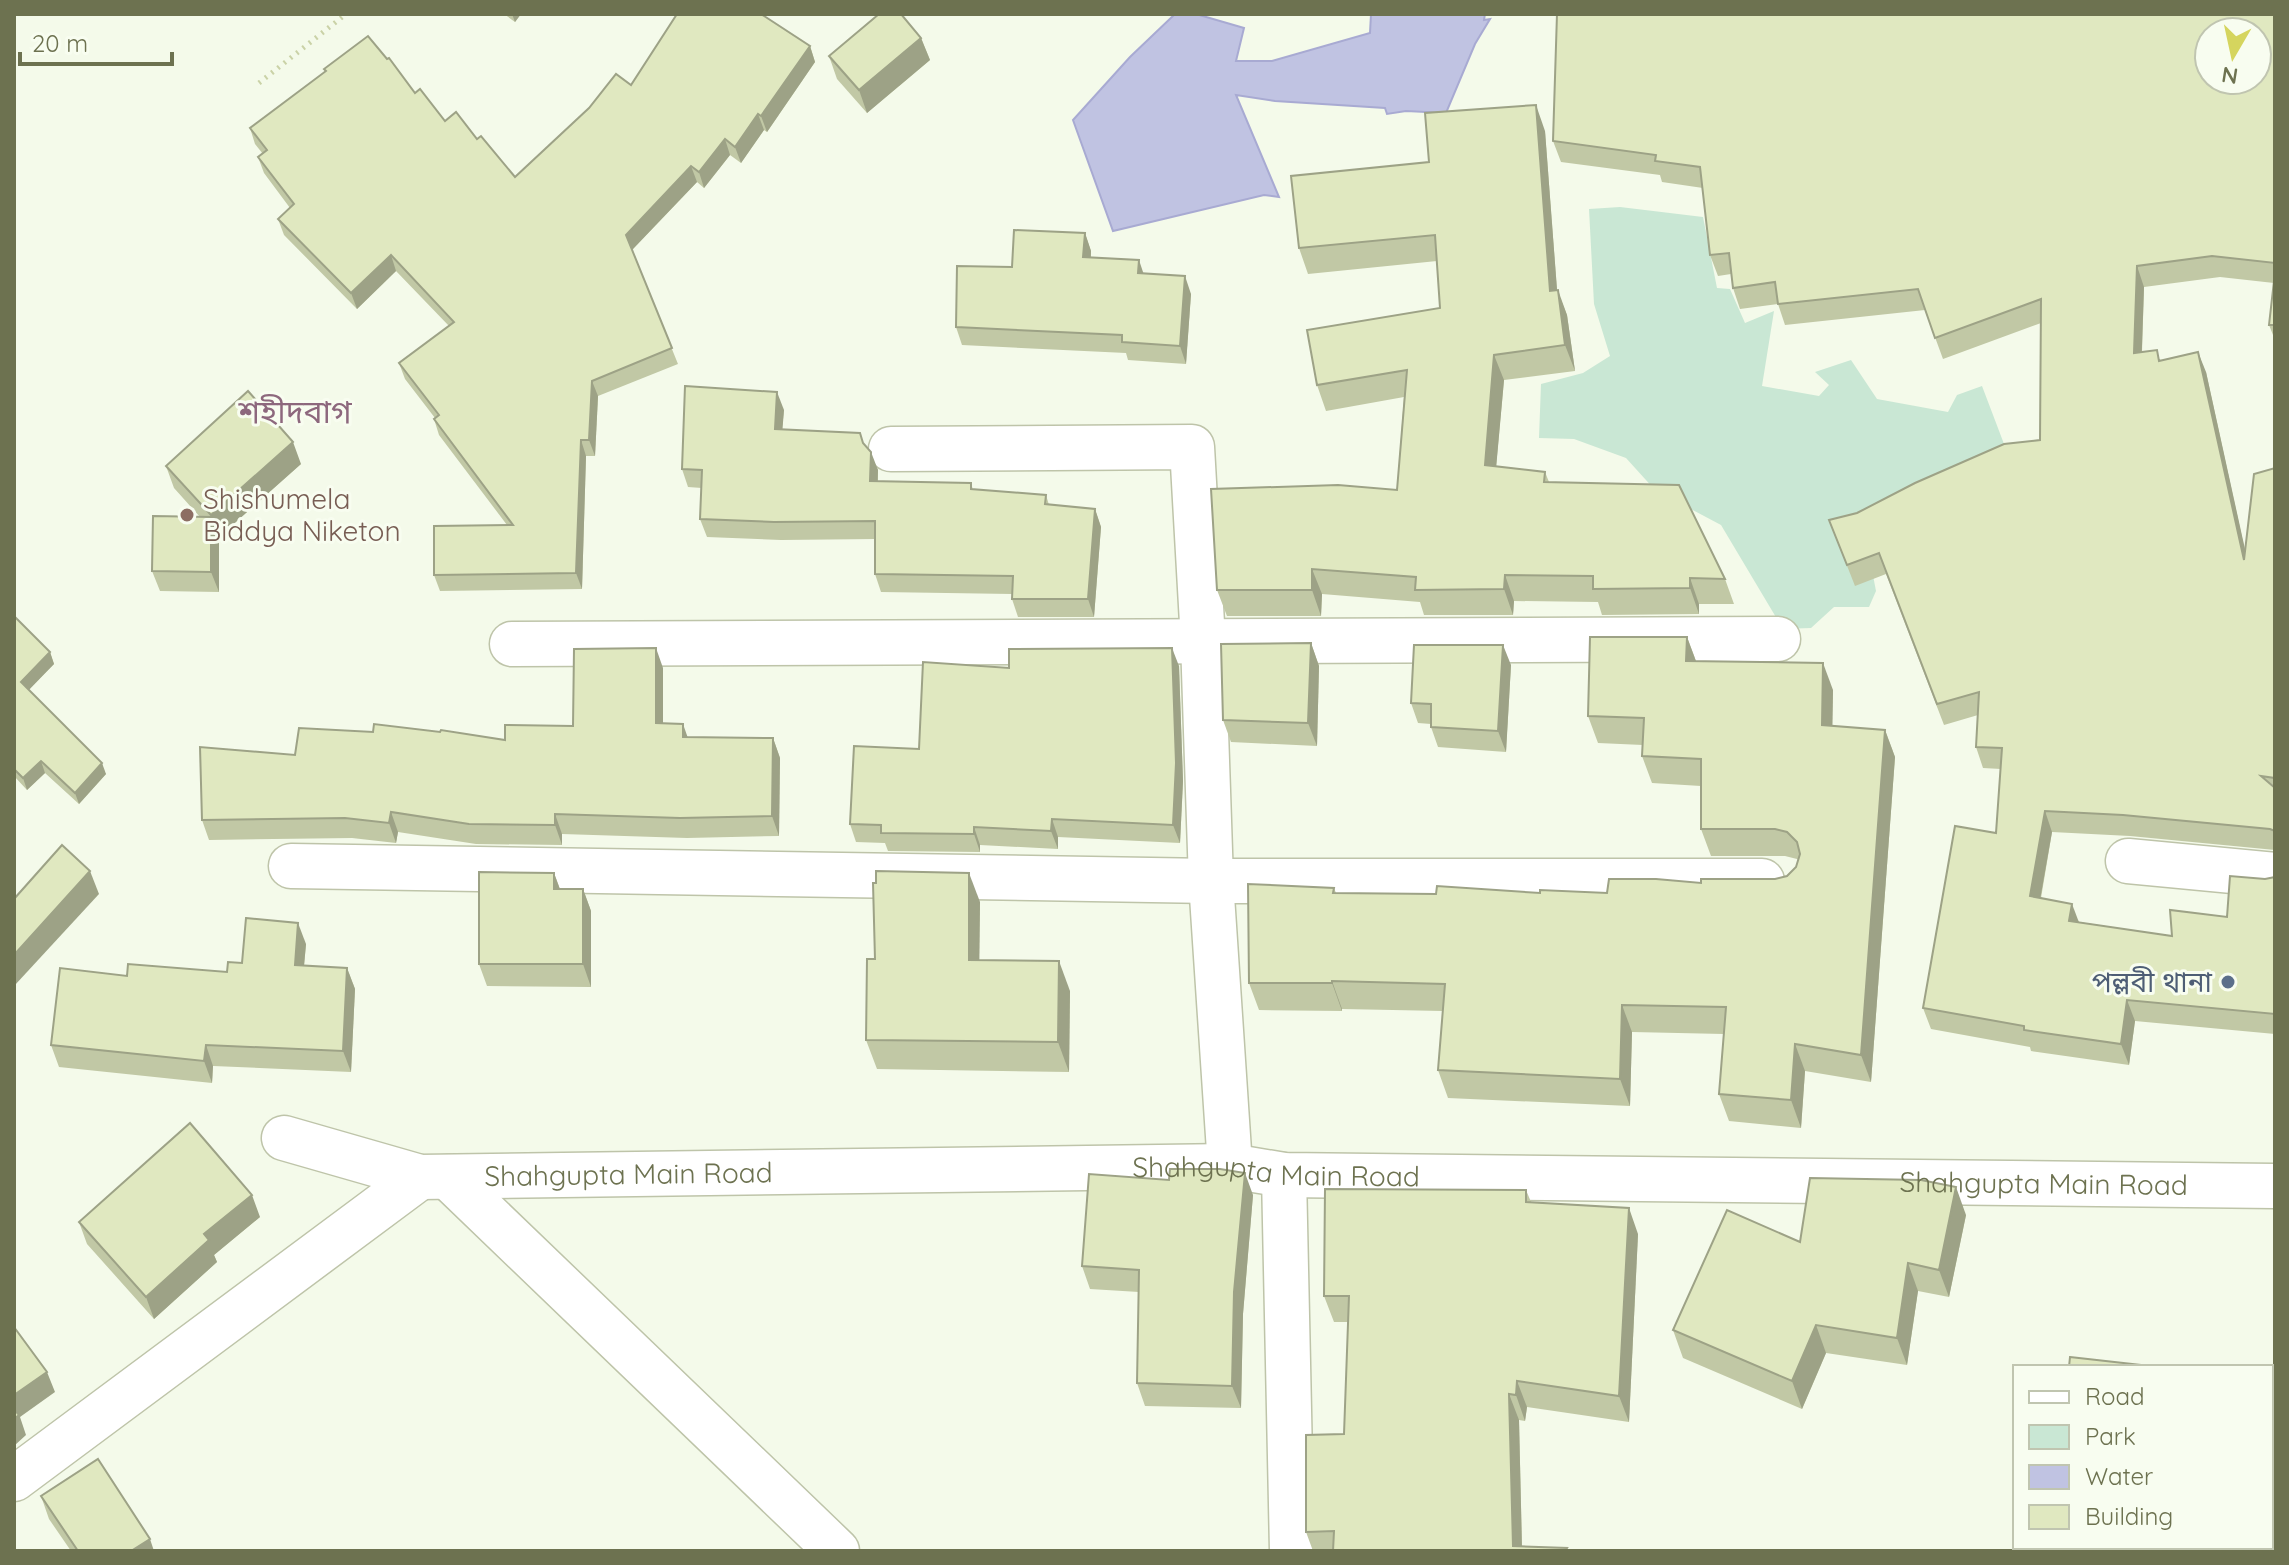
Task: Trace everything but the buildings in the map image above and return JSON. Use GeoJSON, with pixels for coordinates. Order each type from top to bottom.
{"type":"FeatureCollection","features":[{"type":"Feature","properties":{"kind":"street"},"geometry":{"type":"LineString","coordinates":[[891,449],[1192,447],[1203,641],[1211,881],[1230,1166]]}},
{"type":"Feature","properties":{"kind":"street"},"geometry":{"type":"LineString","coordinates":[[512,644],[1778,639]]}},
{"type":"Feature","properties":{"kind":"street"},"geometry":{"type":"LineString","coordinates":[[2128,861],[2275,875]]}},
{"type":"Feature","properties":{"kind":"street"},"geometry":{"type":"LineString","coordinates":[[291,866],[1211,881],[1785,881]]}},
{"type":"Feature","properties":{"kind":"street","name":"Shahgupta Main Road"},"geometry":{"type":"LineString","coordinates":[[284,1138],[434,1177],[1230,1166],[1284,1175],[2275,1186]]}},
{"type":"Feature","properties":{"kind":"street"},"geometry":{"type":"LineString","coordinates":[[1284,1175],[1292,1551]]}},
{"type":"Feature","properties":{"kind":"street"},"geometry":{"type":"LineString","coordinates":[[14,1479],[434,1177],[837,1551]]}},
{"type":"Feature","properties":{"kind":"path"},"geometry":{"type":"LineString","coordinates":[[259,83],[346,14]]}},
{"type":"Feature","properties":{"kind":"green space"},"geometry":{"type":"Polygon","coordinates":[[[1620,207],[1703,217],[1717,288],[1730,289],[1745,323],[1774,311],[1762,386],[1819,396],[1829,385],[1815,372],[1851,360],[1877,399],[1948,412],[1957,395],[1982,386],[2012,465],[1865,534],[1876,591],[1869,607],[1834,607],[1811,628],[1783,629],[1721,525],[1655,490],[1626,458],[1574,439],[1539,438],[1541,384],[1583,373],[1610,356],[1594,304],[1589,209],[1620,207]]]}},
{"type":"Feature","properties":{"kind":"water"},"geometry":{"type":"Polygon","coordinates":[[[1175,14],[1196,14],[1244,28],[1236,61],[1272,61],[1370,33],[1371,14],[1485,14],[1484,20],[1490,19],[1475,44],[1446,113],[1406,111],[1387,114],[1385,108],[1275,101],[1236,95],[1279,197],[1264,195],[1113,231],[1073,120],[1130,57],[1175,14]]]}},
{"type":"Feature","properties":{"kind":"place","name":"Shishumela Biddya Niketon"},"geometry":{"type":"Point","coordinates":[187,515]}},
{"type":"Feature","properties":{"kind":"place","name":"পল্লবী থানা"},"geometry":{"type":"Point","coordinates":[2228,982]}},
{"type":"Feature","properties":{"kind":"district","name":"শহীদবাগ"},"geometry":{"type":"Point","coordinates":[295,412]}}]}
